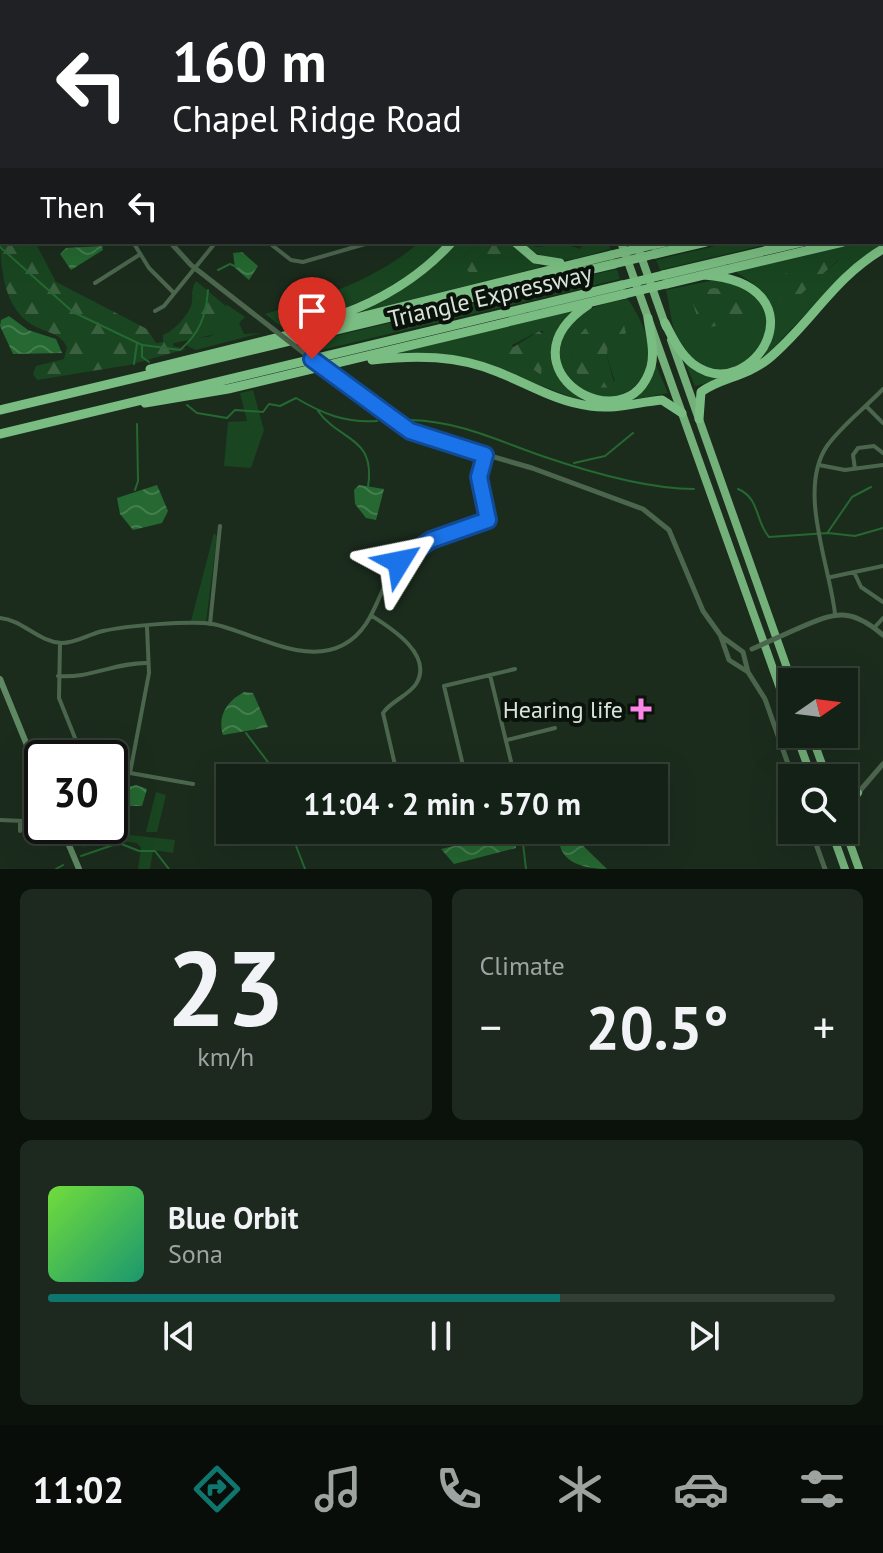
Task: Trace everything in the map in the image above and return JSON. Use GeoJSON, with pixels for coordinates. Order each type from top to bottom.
{"type":"FeatureCollection","features":[{"type":"Feature","properties":{"kind":"highway"},"geometry":{"type":"LineString","coordinates":[[315,325],[393,291],[431,263],[450,244]]}},
{"type":"Feature","properties":{"kind":"highway"},"geometry":{"type":"LineString","coordinates":[[517,244],[535,259],[576,263]]}},
{"type":"Feature","properties":{"kind":"highway"},"geometry":{"type":"LineString","coordinates":[[622,244],[778,683]]}},
{"type":"Feature","properties":{"kind":"highway"},"geometry":{"type":"LineString","coordinates":[[637,244],[787,668]]}},
{"type":"Feature","properties":{"kind":"highway"},"geometry":{"type":"LineString","coordinates":[[654,250],[662,244]]}},
{"type":"Feature","properties":{"kind":"highway","name":"Triangle Expressway"},"geometry":{"type":"LineString","coordinates":[[0,410],[612,260],[693,244]]}},
{"type":"Feature","properties":{"kind":"highway","name":"Triangle Expressway"},"geometry":{"type":"LineString","coordinates":[[0,434],[623,290],[795,244]]}},
{"type":"Feature","properties":{"kind":"highway"},"geometry":{"type":"LineString","coordinates":[[664,280],[704,275],[835,244]]}},
{"type":"Feature","properties":{"kind":"highway"},"geometry":{"type":"LineString","coordinates":[[699,419],[698,396],[705,388],[750,373],[769,359],[831,289],[883,249]]}},
{"type":"Feature","properties":{"kind":"highway"},"geometry":{"type":"LineString","coordinates":[[106,385],[201,354],[315,325],[576,263],[612,260]]}},
{"type":"Feature","properties":{"kind":"highway"},"geometry":{"type":"LineString","coordinates":[[665,323],[688,360],[708,371],[738,370],[761,353],[770,329],[762,298],[742,281],[704,275]]}},
{"type":"Feature","properties":{"kind":"highway"},"geometry":{"type":"LineString","coordinates":[[126,404],[187,398],[593,302],[623,290]]}},
{"type":"Feature","properties":{"kind":"highway"},"geometry":{"type":"LineString","coordinates":[[593,302],[564,325],[556,351],[558,367],[567,384],[591,399],[622,398],[645,379],[652,358],[648,318]]}},
{"type":"Feature","properties":{"kind":"highway"},"geometry":{"type":"LineString","coordinates":[[340,362],[402,357],[450,359],[497,371],[575,404],[619,407],[662,400],[674,404],[682,413]]}},
{"type":"Feature","properties":{"kind":"highway"},"geometry":{"type":"LineString","coordinates":[[836,844],[845,869]]}},
{"type":"Feature","properties":{"kind":"highway"},"geometry":{"type":"LineString","coordinates":[[850,844],[859,869]]}},
{"type":"Feature","properties":{"kind":"main road"},"geometry":{"type":"LineString","coordinates":[[0,679],[25,740]]}},
{"type":"Feature","properties":{"kind":"main road"},"geometry":{"type":"LineString","coordinates":[[69,844],[79,869]]}},
{"type":"Feature","properties":{"kind":"street"},"geometry":{"type":"LineString","coordinates":[[134,244],[139,255],[174,293]]}},
{"type":"Feature","properties":{"kind":"street"},"geometry":{"type":"LineString","coordinates":[[172,244],[195,269],[410,431],[599,492],[643,509],[659,519],[671,534],[697,603],[721,636],[730,662],[748,672]]}},
{"type":"Feature","properties":{"kind":"street"},"geometry":{"type":"LineString","coordinates":[[155,311],[214,244]]}},
{"type":"Feature","properties":{"kind":"street"},"geometry":{"type":"LineString","coordinates":[[271,244],[291,260],[303,262],[365,244]]}},
{"type":"Feature","properties":{"kind":"street"},"geometry":{"type":"LineString","coordinates":[[95,283],[139,255]]}},
{"type":"Feature","properties":{"kind":"street"},"geometry":{"type":"LineString","coordinates":[[835,614],[830,577],[821,548],[815,485],[819,465],[832,439],[866,406],[878,399],[883,389]]}},
{"type":"Feature","properties":{"kind":"street"},"geometry":{"type":"LineString","coordinates":[[866,406],[883,423]]}},
{"type":"Feature","properties":{"kind":"street"},"geometry":{"type":"LineString","coordinates":[[855,469],[854,454],[858,448],[873,445],[883,453]]}},
{"type":"Feature","properties":{"kind":"street"},"geometry":{"type":"LineString","coordinates":[[0,618],[16,622],[46,639],[60,643],[103,631],[210,624],[284,646],[317,651],[344,645],[372,616],[385,584],[412,550],[488,520],[479,477],[485,455]]}},
{"type":"Feature","properties":{"kind":"street"},"geometry":{"type":"LineString","coordinates":[[819,465],[855,469],[883,465]]}},
{"type":"Feature","properties":{"kind":"street"},"geometry":{"type":"LineString","coordinates":[[210,624],[220,526]]}},
{"type":"Feature","properties":{"kind":"street"},"geometry":{"type":"LineString","coordinates":[[830,577],[883,566]]}},
{"type":"Feature","properties":{"kind":"street"},"geometry":{"type":"LineString","coordinates":[[854,572],[861,587],[883,602]]}},
{"type":"Feature","properties":{"kind":"street"},"geometry":{"type":"LineString","coordinates":[[737,664],[752,649],[835,614],[859,618],[883,635]]}},
{"type":"Feature","properties":{"kind":"street"},"geometry":{"type":"LineString","coordinates":[[372,616],[401,634],[411,646],[418,667],[414,686],[383,713],[395,764]]}},
{"type":"Feature","properties":{"kind":"street"},"geometry":{"type":"LineString","coordinates":[[874,628],[883,618]]}},
{"type":"Feature","properties":{"kind":"street"},"geometry":{"type":"LineString","coordinates":[[147,627],[148,663],[130,773],[193,784]]}},
{"type":"Feature","properties":{"kind":"street"},"geometry":{"type":"LineString","coordinates":[[721,636],[744,657],[748,672],[765,699],[788,764]]}},
{"type":"Feature","properties":{"kind":"street"},"geometry":{"type":"LineString","coordinates":[[60,643],[59,698],[76,740]]}},
{"type":"Feature","properties":{"kind":"street"},"geometry":{"type":"LineString","coordinates":[[728,653],[737,649],[752,649]]}},
{"type":"Feature","properties":{"kind":"street"},"geometry":{"type":"LineString","coordinates":[[58,676],[80,676],[119,665],[148,663]]}},
{"type":"Feature","properties":{"kind":"street"},"geometry":{"type":"LineString","coordinates":[[463,764],[444,686],[515,669]]}},
{"type":"Feature","properties":{"kind":"street"},"geometry":{"type":"LineString","coordinates":[[490,675],[512,764]]}},
{"type":"Feature","properties":{"kind":"street"},"geometry":{"type":"LineString","coordinates":[[506,740],[555,728]]}},
{"type":"Feature","properties":{"kind":"street"},"geometry":{"type":"LineString","coordinates":[[858,793],[883,764]]}},
{"type":"Feature","properties":{"kind":"street"},"geometry":{"type":"LineString","coordinates":[[0,820],[24,820]]}},
{"type":"Feature","properties":{"kind":"street"},"geometry":{"type":"LineString","coordinates":[[20,821],[20,831]]}},
{"type":"Feature","properties":{"kind":"street"},"geometry":{"type":"LineString","coordinates":[[816,844],[825,869]]}},
{"type":"Feature","properties":{"kind":"green space"},"geometry":{"type":"Polygon","coordinates":[[[1,244],[36,244],[56,282],[147,329],[156,343],[163,342],[163,335],[186,315],[196,281],[228,308],[221,333],[174,343],[173,346],[186,349],[129,365],[37,380],[33,374],[36,366],[64,359],[67,347],[58,337],[24,319],[15,308],[4,282],[1,244]]]}},
{"type":"Feature","properties":{"kind":"green space"},"geometry":{"type":"Polygon","coordinates":[[[417,244],[446,244],[391,286],[350,306],[282,327],[265,314],[327,294],[366,277],[417,244]]]}},
{"type":"Feature","properties":{"kind":"green space"},"geometry":{"type":"Polygon","coordinates":[[[453,244],[477,244],[463,258],[490,272],[502,262],[503,244],[514,244],[541,267],[362,312],[453,244]]]}},
{"type":"Feature","properties":{"kind":"green space"},"geometry":{"type":"Polygon","coordinates":[[[477,244],[504,244],[508,261],[490,272],[469,272],[463,266],[463,258],[477,244]]]}},
{"type":"Feature","properties":{"kind":"green space"},"geometry":{"type":"Polygon","coordinates":[[[521,244],[536,247],[565,244],[580,249],[582,244],[609,244],[610,249],[562,260],[531,251],[521,244]]]}},
{"type":"Feature","properties":{"kind":"green space"},"geometry":{"type":"Polygon","coordinates":[[[724,244],[768,244],[660,270],[656,260],[724,244]]]}},
{"type":"Feature","properties":{"kind":"green space"},"geometry":{"type":"Polygon","coordinates":[[[845,244],[883,244],[843,275],[761,361],[769,344],[768,303],[755,285],[736,272],[845,244]],[[836,257],[776,292],[783,307],[838,261],[836,257]]]}},
{"type":"Feature","properties":{"kind":"green space"},"geometry":{"type":"Polygon","coordinates":[[[836,257],[838,260],[787,307],[783,307],[766,280],[836,257]]]}},
{"type":"Feature","properties":{"kind":"green space"},"geometry":{"type":"Polygon","coordinates":[[[617,269],[620,279],[313,352],[310,342],[617,269]]]}},
{"type":"Feature","properties":{"kind":"green space"},"geometry":{"type":"Polygon","coordinates":[[[724,278],[757,295],[767,312],[767,330],[760,346],[747,360],[731,368],[713,369],[696,362],[680,343],[672,324],[666,290],[724,278]]]}},
{"type":"Feature","properties":{"kind":"green space"},"geometry":{"type":"Polygon","coordinates":[[[714,288],[739,297],[749,306],[755,318],[706,328],[700,326],[691,297],[693,293],[714,288]]]}},
{"type":"Feature","properties":{"kind":"green space"},"geometry":{"type":"Polygon","coordinates":[[[628,299],[646,335],[648,365],[628,391],[610,398],[592,395],[575,385],[564,370],[559,352],[564,333],[586,311],[628,299]],[[626,333],[572,356],[615,382],[607,356],[608,343],[626,333]]]}},
{"type":"Feature","properties":{"kind":"green space"},"geometry":{"type":"Polygon","coordinates":[[[226,304],[245,317],[239,323],[244,334],[261,333],[196,350],[187,346],[189,338],[210,336],[217,332],[227,312],[226,304]]]}},
{"type":"Feature","properties":{"kind":"green space"},"geometry":{"type":"Polygon","coordinates":[[[574,309],[557,332],[562,381],[587,403],[505,372],[401,352],[574,309]],[[543,331],[512,345],[523,362],[541,375],[543,331]]]}},
{"type":"Feature","properties":{"kind":"green space"},"geometry":{"type":"Polygon","coordinates":[[[622,317],[626,333],[608,344],[607,356],[615,387],[603,388],[580,378],[574,363],[573,342],[591,322],[622,317]]]}},
{"type":"Feature","properties":{"kind":"green space"},"geometry":{"type":"Polygon","coordinates":[[[539,331],[545,336],[541,375],[523,362],[513,361],[507,351],[539,331]]]}},
{"type":"Feature","properties":{"kind":"green space"},"geometry":{"type":"Polygon","coordinates":[[[686,362],[726,378],[695,386],[686,362]]]}},
{"type":"Feature","properties":{"kind":"green space"},"geometry":{"type":"Polygon","coordinates":[[[655,363],[668,393],[620,402],[627,399],[655,363]]]}},
{"type":"Feature","properties":{"kind":"green space"},"geometry":{"type":"Polygon","coordinates":[[[253,390],[264,430],[251,468],[224,466],[228,422],[247,421],[240,393],[253,390]]]}},
{"type":"Feature","properties":{"kind":"green space"},"geometry":{"type":"Polygon","coordinates":[[[214,533],[217,536],[206,622],[191,621],[214,533]]]}},
{"type":"Feature","properties":{"kind":"green space"},"geometry":{"type":"Polygon","coordinates":[[[156,792],[166,795],[157,832],[146,832],[156,792]]]}},
{"type":"Feature","properties":{"kind":"green space"},"geometry":{"type":"Polygon","coordinates":[[[128,835],[175,840],[173,853],[153,850],[150,869],[138,869],[141,848],[137,843],[128,842],[128,835]]]}},
{"type":"Feature","properties":{"kind":"water"},"geometry":{"type":"Polygon","coordinates":[[[102,246],[103,250],[71,270],[60,254],[66,248],[102,246]]]}},
{"type":"Feature","properties":{"kind":"water"},"geometry":{"type":"Polygon","coordinates":[[[242,252],[258,266],[249,280],[235,268],[233,253],[242,252]]]}},
{"type":"Feature","properties":{"kind":"water"},"geometry":{"type":"Polygon","coordinates":[[[9,316],[28,330],[56,339],[62,353],[13,354],[0,326],[1,320],[9,316]]]}},
{"type":"Feature","properties":{"kind":"water"},"geometry":{"type":"Polygon","coordinates":[[[157,485],[168,511],[162,523],[133,530],[120,514],[117,498],[157,485]]]}},
{"type":"Feature","properties":{"kind":"water"},"geometry":{"type":"Polygon","coordinates":[[[359,485],[384,489],[376,520],[366,518],[355,504],[354,490],[359,485]]]}},
{"type":"Feature","properties":{"kind":"water"},"geometry":{"type":"Polygon","coordinates":[[[244,692],[253,693],[268,727],[223,735],[221,722],[225,710],[244,692]]]}},
{"type":"Feature","properties":{"kind":"water"},"geometry":{"type":"Polygon","coordinates":[[[136,785],[147,789],[142,806],[128,806],[128,787],[136,785]]]}},
{"type":"Feature","properties":{"kind":"water"},"geometry":{"type":"Polygon","coordinates":[[[463,844],[516,844],[516,848],[454,864],[441,849],[463,844]]]}},
{"type":"Feature","properties":{"kind":"water"},"geometry":{"type":"Polygon","coordinates":[[[560,844],[581,844],[607,869],[576,863],[560,844]]]}},
{"type":"Feature","properties":{"kind":"waterway"},"geometry":{"type":"LineString","coordinates":[[0,247],[73,312],[142,345],[142,357],[149,362]]}},
{"type":"Feature","properties":{"kind":"waterway"},"geometry":{"type":"LineString","coordinates":[[218,270],[230,264],[237,267]]}},
{"type":"Feature","properties":{"kind":"waterway"},"geometry":{"type":"LineString","coordinates":[[143,345],[180,350],[201,323],[208,290]]}},
{"type":"Feature","properties":{"kind":"waterway"},"geometry":{"type":"LineString","coordinates":[[134,364],[137,343]]}},
{"type":"Feature","properties":{"kind":"waterway"},"geometry":{"type":"LineString","coordinates":[[187,405],[197,413],[227,418],[235,410],[263,412],[269,404],[280,406],[296,398],[335,416],[377,421]]}},
{"type":"Feature","properties":{"kind":"waterway"},"geometry":{"type":"LineString","coordinates":[[318,411],[354,442],[367,458],[368,487]]}},
{"type":"Feature","properties":{"kind":"waterway"},"geometry":{"type":"LineString","coordinates":[[411,420],[462,428],[559,462],[617,478],[694,489]]}},
{"type":"Feature","properties":{"kind":"waterway"},"geometry":{"type":"LineString","coordinates":[[135,490],[138,481],[137,424]]}},
{"type":"Feature","properties":{"kind":"waterway"},"geometry":{"type":"LineString","coordinates":[[574,463],[605,456],[633,433]]}},
{"type":"Feature","properties":{"kind":"waterway"},"geometry":{"type":"LineString","coordinates":[[828,532],[852,497],[871,487]]}},
{"type":"Feature","properties":{"kind":"waterway"},"geometry":{"type":"LineString","coordinates":[[738,489],[754,504],[769,537],[828,533],[855,536],[883,528]]}},
{"type":"Feature","properties":{"kind":"waterway"},"geometry":{"type":"LineString","coordinates":[[246,733],[269,764]]}},
{"type":"Feature","properties":{"kind":"waterway"},"geometry":{"type":"LineString","coordinates":[[81,856],[119,843],[139,851],[155,851],[169,869]]}},
{"type":"Feature","properties":{"kind":"waterway"},"geometry":{"type":"LineString","coordinates":[[295,844],[305,869]]}},
{"type":"Feature","properties":{"kind":"waterway"},"geometry":{"type":"LineString","coordinates":[[523,844],[526,869]]}},
{"type":"Feature","properties":{"kind":"waterway"},"geometry":{"type":"LineString","coordinates":[[56,869],[63,865]]}},
{"type":"Feature","properties":{"kind":"place","name":"Hearing life"},"geometry":{"type":"Point","coordinates":[641,709]}},
{"type":"Feature","properties":{"kind":"route"},"geometry":{"type":"LineString","coordinates":[[312,359],[410,431],[485,455],[479,477],[488,520],[431,540],[412,550],[399,562]]}}]}
